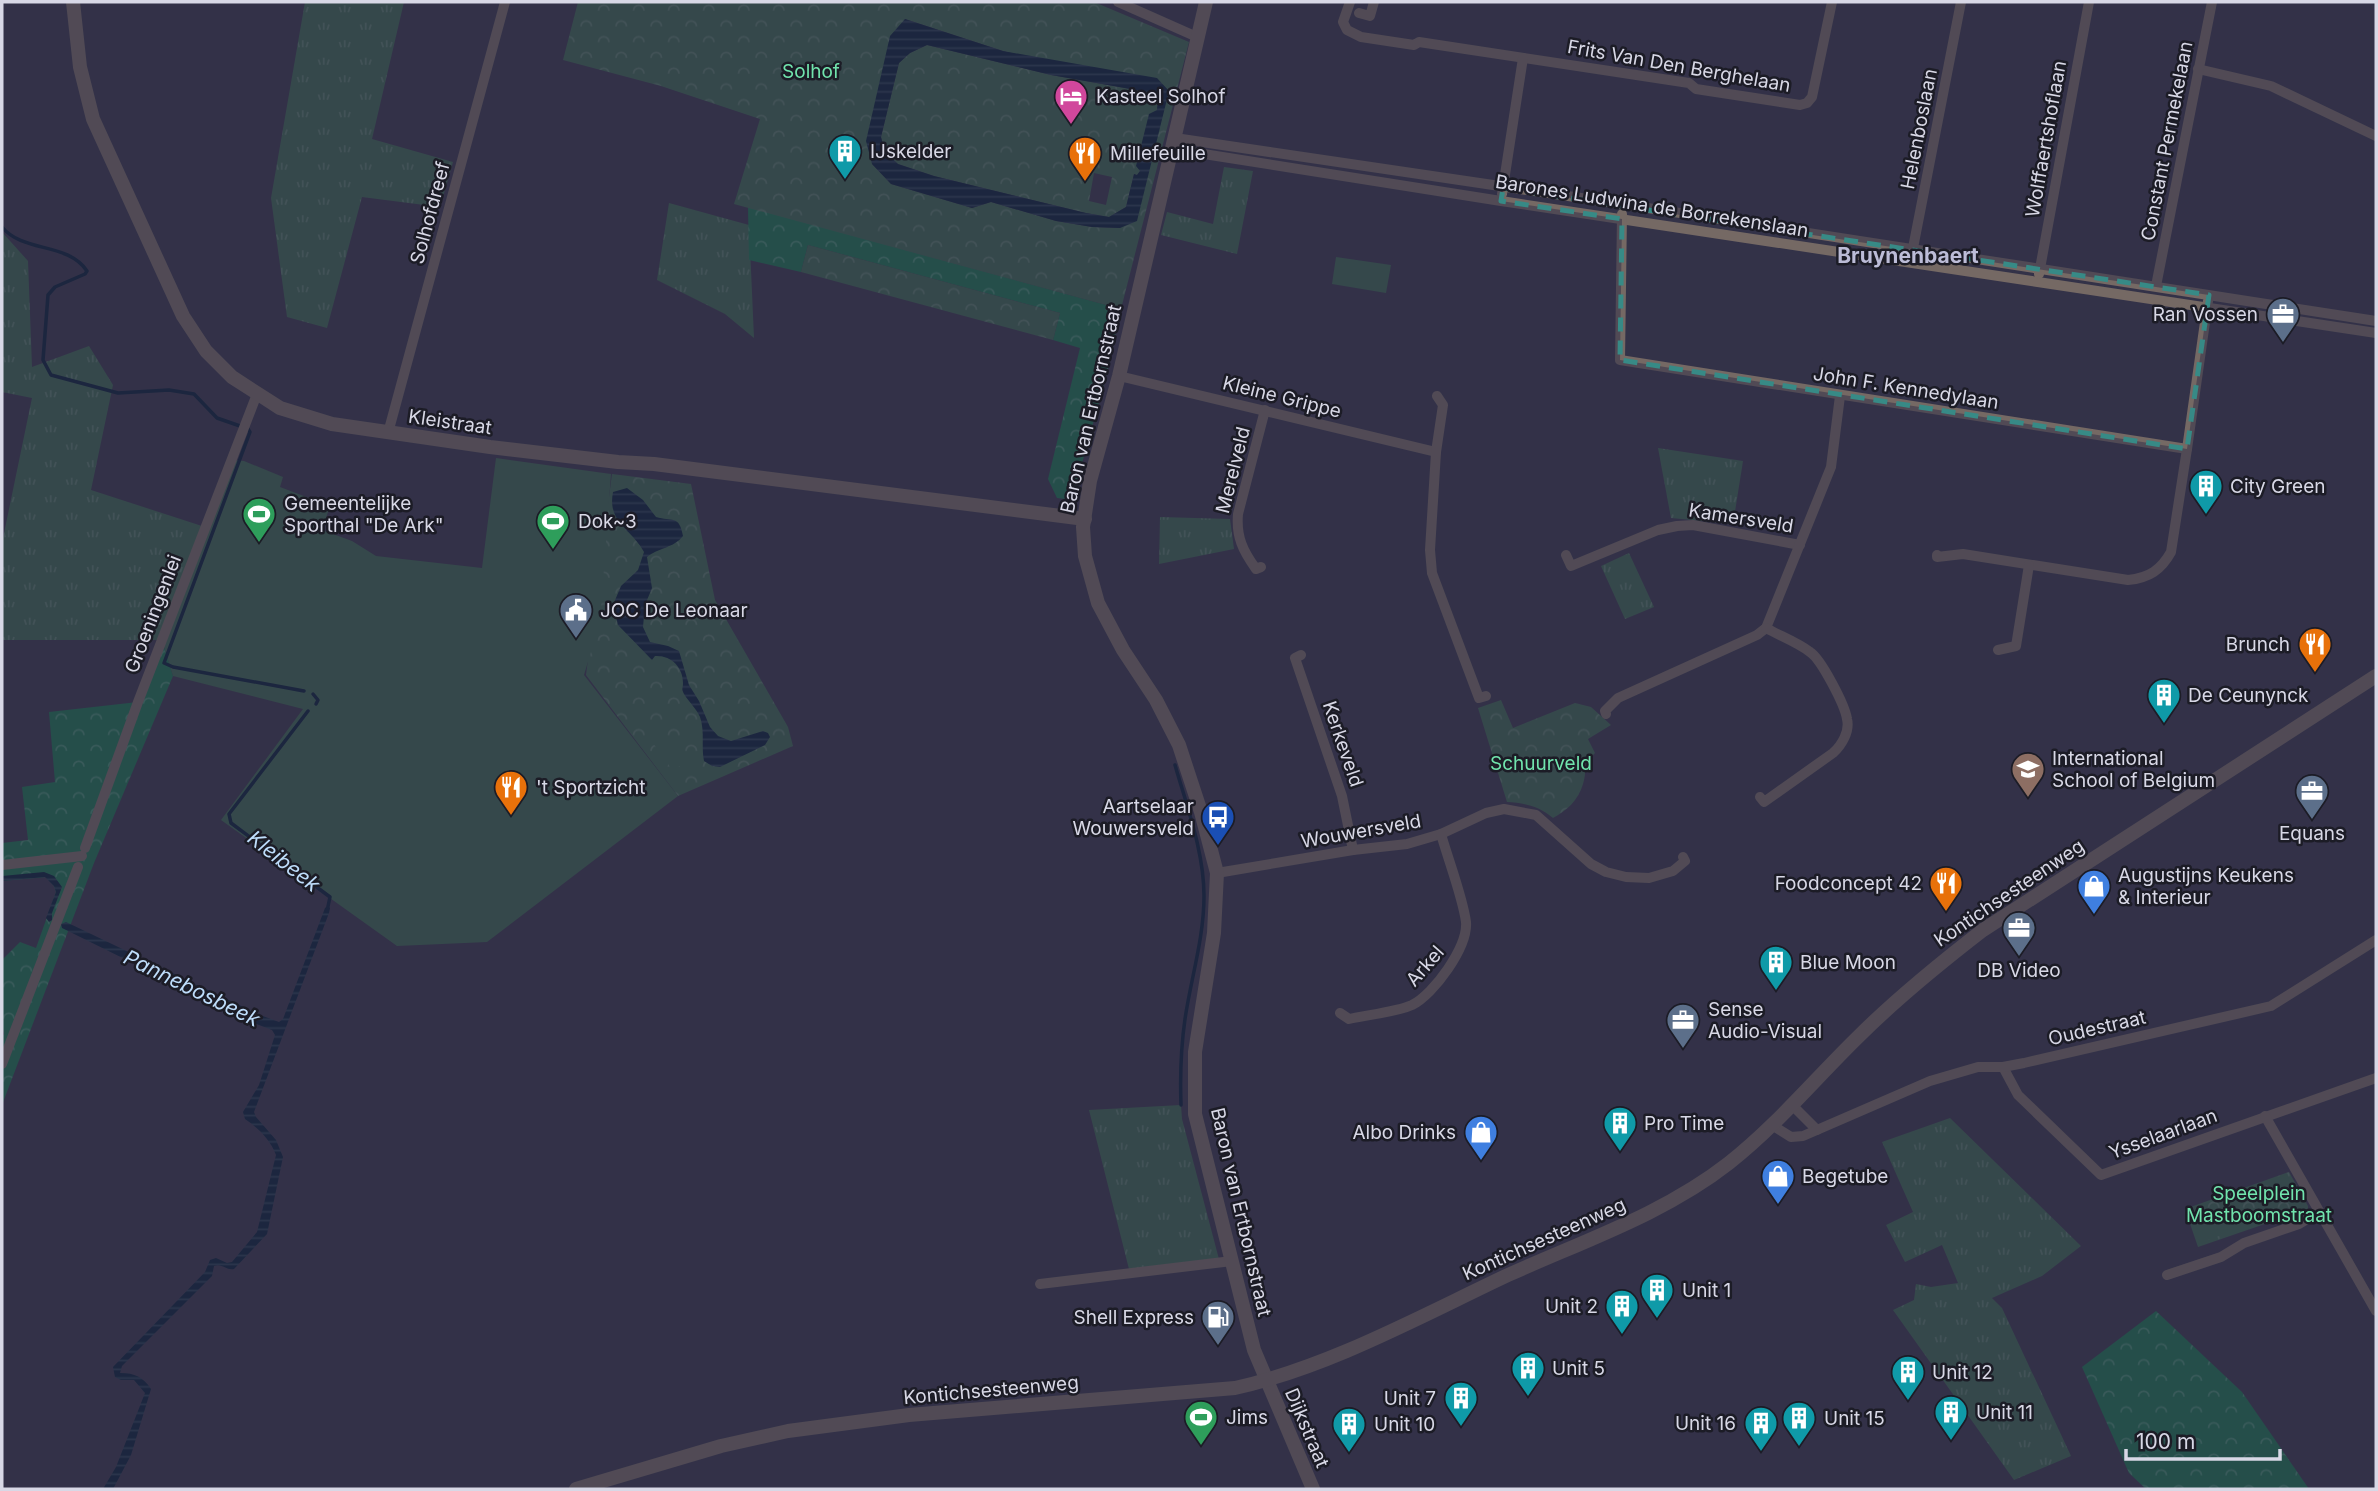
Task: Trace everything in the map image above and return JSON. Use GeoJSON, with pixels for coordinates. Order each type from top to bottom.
{"type":"FeatureCollection","features":[{"type":"Feature","properties":{"kind":"street","name":"Kleistraat"},"geometry":{"type":"LineString","coordinates":[[73,2],[80,67],[93,119],[137,218],[194,334],[222,368],[280,408],[310,419],[388,433],[1084,519]]}},
{"type":"Feature","properties":{"kind":"street","name":"Solhofdreef"},"geometry":{"type":"LineString","coordinates":[[388,433],[505,2]]}},
{"type":"Feature","properties":{"kind":"street"},"geometry":{"type":"LineString","coordinates":[[1118,2],[1197,37]]}},
{"type":"Feature","properties":{"kind":"street","name":"Baron van Ertbornstraat"},"geometry":{"type":"LineString","coordinates":[[1206,2],[1119,376],[1090,481],[1084,519],[1085,556],[1098,603],[1123,650],[1156,700],[1178,745],[1201,812],[1217,873],[1213,933],[1195,1052],[1195,1114],[1254,1350],[1266,1381]]}},
{"type":"Feature","properties":{"kind":"street","name":"Frits Van Den Berghelaan"},"geometry":{"type":"LineString","coordinates":[[1350,2],[1343,22],[1347,30],[1361,37],[1413,45],[1419,42],[1689,83],[1696,89],[1800,105],[1807,103],[1812,97],[1832,2]]}},
{"type":"Feature","properties":{"kind":"street"},"geometry":{"type":"LineString","coordinates":[[1359,13],[1370,16],[1374,2]]}},
{"type":"Feature","properties":{"kind":"street","name":"Helenboslaan"},"geometry":{"type":"LineString","coordinates":[[1910,263],[1961,2]]}},
{"type":"Feature","properties":{"kind":"street","name":"Wolffaertshoflaan"},"geometry":{"type":"LineString","coordinates":[[2037,282],[2089,2]]}},
{"type":"Feature","properties":{"kind":"street","name":"Constant Permekelaan"},"geometry":{"type":"LineString","coordinates":[[2156,286],[2212,2]]}},
{"type":"Feature","properties":{"kind":"street"},"geometry":{"type":"LineString","coordinates":[[1501,201],[1523,58]]}},
{"type":"Feature","properties":{"kind":"street"},"geometry":{"type":"LineString","coordinates":[[2198,69],[2271,86],[2376,136]]}},
{"type":"Feature","properties":{"kind":"street","name":"Barones Ludwina de Borrekenslaan"},"geometry":{"type":"LineString","coordinates":[[1173,144],[1198,140],[2376,321]]}},
{"type":"Feature","properties":{"kind":"street","name":"Barones Ludwina de Borrekenslaan"},"geometry":{"type":"LineString","coordinates":[[1173,144],[1501,201],[2376,333]]}},
{"type":"Feature","properties":{"kind":"street","name":"John F. Kennedylaan"},"geometry":{"type":"LineString","coordinates":[[1622,204],[1620,360],[2187,449]]}},
{"type":"Feature","properties":{"kind":"street"},"geometry":{"type":"LineString","coordinates":[[1937,555],[1963,554],[2128,580],[2155,572],[2171,552],[2209,295]]}},
{"type":"Feature","properties":{"kind":"street","name":"Kleine Grippe"},"geometry":{"type":"LineString","coordinates":[[1119,376],[1436,452]]}},
{"type":"Feature","properties":{"kind":"street","name":"Groeningenlei"},"geometry":{"type":"LineString","coordinates":[[2,1064],[257,394]]}},
{"type":"Feature","properties":{"kind":"street"},"geometry":{"type":"LineString","coordinates":[[1437,396],[1443,405],[1436,452],[1430,550],[1432,573],[1479,698],[1486,695]]}},
{"type":"Feature","properties":{"kind":"street"},"geometry":{"type":"LineString","coordinates":[[1606,714],[1605,711],[1618,698],[1766,628],[1831,467],[1840,396]]}},
{"type":"Feature","properties":{"kind":"street","name":"Merelveld"},"geometry":{"type":"LineString","coordinates":[[1261,567],[1256,569],[1242,550],[1237,529],[1238,514],[1265,410]]}},
{"type":"Feature","properties":{"kind":"street","name":"Kamersveld"},"geometry":{"type":"LineString","coordinates":[[1566,555],[1571,566],[1658,530],[1693,525],[1800,545]]}},
{"type":"Feature","properties":{"kind":"street"},"geometry":{"type":"LineString","coordinates":[[1998,650],[2016,646],[2029,565]]}},
{"type":"Feature","properties":{"kind":"street"},"geometry":{"type":"LineString","coordinates":[[1760,797],[1763,802],[1840,747],[1848,719],[1825,669],[1812,653],[1766,628]]}},
{"type":"Feature","properties":{"kind":"street","name":"Kerkeveld"},"geometry":{"type":"LineString","coordinates":[[1301,655],[1295,658],[1342,796],[1353,850]]}},
{"type":"Feature","properties":{"kind":"street","name":"Kontichsesteenweg"},"geometry":{"type":"LineString","coordinates":[[576,1489],[720,1446],[788,1431],[909,1415],[1235,1388],[1266,1381],[1345,1351],[1683,1195],[1728,1164],[1772,1125],[1859,1036],[1932,969],[1983,930],[2376,676]]}},
{"type":"Feature","properties":{"kind":"street","name":"Wouwersveld"},"geometry":{"type":"LineString","coordinates":[[1217,873],[1353,850],[1408,844],[1441,834],[1486,813],[1504,809],[1535,815],[1591,864],[1606,872],[1626,877],[1649,878],[1673,871],[1685,861],[1683,857]]}},
{"type":"Feature","properties":{"kind":"street","name":"Arkel"},"geometry":{"type":"LineString","coordinates":[[1340,1013],[1349,1019],[1412,1005],[1425,996],[1458,955],[1466,936],[1466,920],[1441,834]]}},
{"type":"Feature","properties":{"kind":"street"},"geometry":{"type":"LineString","coordinates":[[2,865],[82,857]]}},
{"type":"Feature","properties":{"kind":"street","name":"Oudestraat"},"geometry":{"type":"LineString","coordinates":[[1772,1125],[1791,1137],[1817,1130],[1930,1081],[1978,1068],[2003,1067],[2271,1006],[2375,944]]}},
{"type":"Feature","properties":{"kind":"street","name":"Ysselaarlaan"},"geometry":{"type":"LineString","coordinates":[[2003,1067],[2018,1095],[2101,1175],[2376,1078]]}},
{"type":"Feature","properties":{"kind":"street"},"geometry":{"type":"LineString","coordinates":[[1792,1105],[1817,1130]]}},
{"type":"Feature","properties":{"kind":"street"},"geometry":{"type":"LineString","coordinates":[[2265,1116],[2376,1311]]}},
{"type":"Feature","properties":{"kind":"street"},"geometry":{"type":"LineString","coordinates":[[2167,1275],[2221,1257],[2244,1243],[2298,1224],[2319,1212]]}},
{"type":"Feature","properties":{"kind":"street"},"geometry":{"type":"LineString","coordinates":[[1040,1284],[1232,1261]]}},
{"type":"Feature","properties":{"kind":"street","name":"Dijkstraat"},"geometry":{"type":"LineString","coordinates":[[1266,1381],[1313,1489]]}},
{"type":"Feature","properties":{"kind":"highlighted area"},"geometry":{"type":"Polygon","coordinates":[[[1503,188],[2209,295],[2187,449],[1620,360],[1622,219],[1501,201],[1503,188]]]}},
{"type":"Feature","properties":{"kind":"green space"},"geometry":{"type":"Polygon","coordinates":[[[305,2],[404,2],[372,139],[453,162],[440,207],[362,197],[327,328],[287,317],[271,198],[305,2]]]}},
{"type":"Feature","properties":{"kind":"green space","name":"Solhof"},"geometry":{"type":"Polygon","coordinates":[[[578,2],[1094,2],[1189,42],[1121,309],[734,204],[760,119],[661,86],[563,60],[578,2]],[[905,19],[872,164],[891,184],[972,208],[991,202],[1056,221],[1120,228],[1169,91],[1003,51],[905,19]]]}},
{"type":"Feature","properties":{"kind":"green space","name":"Solhof"},"geometry":{"type":"Polygon","coordinates":[[[927,45],[1051,75],[1153,93],[1158,101],[1157,110],[1140,171],[1137,175],[1134,174],[1126,207],[1109,217],[1086,213],[934,176],[898,164],[885,152],[881,137],[899,63],[910,53],[927,45]],[[1094,173],[1089,201],[1106,205],[1112,177],[1094,173]]]}},
{"type":"Feature","properties":{"kind":"green space"},"geometry":{"type":"Polygon","coordinates":[[[1224,167],[1253,171],[1237,254],[1161,235],[1167,212],[1213,224],[1224,167]]]}},
{"type":"Feature","properties":{"kind":"green space"},"geometry":{"type":"Polygon","coordinates":[[[669,203],[749,225],[754,338],[725,314],[657,280],[669,203]]]}},
{"type":"Feature","properties":{"kind":"green space"},"geometry":{"type":"Polygon","coordinates":[[[748,207],[1121,309],[1074,500],[1057,498],[1048,479],[1080,348],[1053,340],[1060,313],[808,245],[801,272],[749,260],[748,207]]]}},
{"type":"Feature","properties":{"kind":"green space"},"geometry":{"type":"Polygon","coordinates":[[[2,232],[28,261],[32,367],[89,346],[113,385],[91,490],[205,527],[162,640],[2,640],[2,543],[32,398],[2,392],[2,232]]]}},
{"type":"Feature","properties":{"kind":"green space"},"geometry":{"type":"Polygon","coordinates":[[[808,245],[1060,313],[1053,340],[801,272],[808,245]]]}},
{"type":"Feature","properties":{"kind":"green space"},"geometry":{"type":"Polygon","coordinates":[[[1336,257],[1391,265],[1386,293],[1332,284],[1336,257]]]}},
{"type":"Feature","properties":{"kind":"green space"},"geometry":{"type":"Polygon","coordinates":[[[1658,448],[1743,461],[1733,524],[1671,518],[1658,448]]]}},
{"type":"Feature","properties":{"kind":"green space"},"geometry":{"type":"Polygon","coordinates":[[[496,458],[611,474],[600,622],[584,675],[678,796],[487,942],[397,946],[221,820],[303,709],[173,676],[162,640],[232,460],[244,461],[283,477],[280,487],[330,506],[322,530],[352,541],[376,556],[482,568],[496,458]]]}},
{"type":"Feature","properties":{"kind":"green space"},"geometry":{"type":"Polygon","coordinates":[[[612,474],[691,484],[715,600],[788,727],[793,746],[678,796],[586,675],[612,474]]]}},
{"type":"Feature","properties":{"kind":"green space"},"geometry":{"type":"Polygon","coordinates":[[[1160,517],[1230,519],[1234,549],[1159,564],[1160,517]]]}},
{"type":"Feature","properties":{"kind":"green space"},"geometry":{"type":"Polygon","coordinates":[[[1629,553],[1654,607],[1625,619],[1601,566],[1629,553]]]}},
{"type":"Feature","properties":{"kind":"green space"},"geometry":{"type":"Polygon","coordinates":[[[162,640],[173,676],[94,863],[2,1105],[2,960],[20,942],[36,948],[56,892],[46,877],[2,881],[2,843],[28,840],[22,787],[55,782],[49,712],[138,702],[162,640]]]}},
{"type":"Feature","properties":{"kind":"green space","name":"Schuurveld"},"geometry":{"type":"Polygon","coordinates":[[[1501,700],[1513,728],[1575,703],[1591,707],[1611,725],[1588,739],[1595,753],[1586,765],[1581,790],[1563,812],[1553,818],[1532,806],[1507,802],[1478,708],[1501,700]]]}},
{"type":"Feature","properties":{"kind":"green space"},"geometry":{"type":"Polygon","coordinates":[[[664,731],[685,762],[673,771],[651,740],[664,731]]]}},
{"type":"Feature","properties":{"kind":"green space"},"geometry":{"type":"Polygon","coordinates":[[[1181,1105],[1182,1119],[1220,1263],[1130,1273],[1089,1110],[1181,1105]]]}},
{"type":"Feature","properties":{"kind":"green space"},"geometry":{"type":"Polygon","coordinates":[[[1950,1118],[2081,1246],[2042,1276],[1992,1298],[2002,1308],[2071,1456],[2014,1480],[1893,1310],[1914,1300],[1916,1284],[1931,1287],[1958,1283],[1942,1245],[1905,1262],[1886,1225],[1913,1212],[1882,1142],[1950,1118]]]}},
{"type":"Feature","properties":{"kind":"green space","name":"Speelplein Mastboomstraat"},"geometry":{"type":"Polygon","coordinates":[[[2289,1172],[2308,1209],[2198,1247],[2185,1209],[2289,1172]]]}},
{"type":"Feature","properties":{"kind":"green space"},"geometry":{"type":"Polygon","coordinates":[[[2243,1208],[2249,1226],[2201,1242],[2195,1224],[2243,1208]]]}},
{"type":"Feature","properties":{"kind":"green space"},"geometry":{"type":"Polygon","coordinates":[[[2156,1311],[2242,1392],[2309,1489],[2146,1489],[2129,1473],[2082,1367],[2156,1311]]]}},
{"type":"Feature","properties":{"kind":"water"},"geometry":{"type":"Polygon","coordinates":[[[905,19],[1003,51],[1157,78],[1169,91],[1137,221],[1120,228],[1092,227],[1056,221],[991,202],[972,208],[891,184],[872,164],[866,141],[890,36],[905,19]],[[927,45],[910,53],[899,63],[881,137],[885,152],[898,164],[934,176],[1109,217],[1126,207],[1134,174],[1137,175],[1140,171],[1136,166],[1149,114],[1157,110],[1158,101],[1153,93],[1051,75],[927,45]]]}},
{"type":"Feature","properties":{"kind":"water"},"geometry":{"type":"Polygon","coordinates":[[[627,488],[643,500],[656,517],[677,522],[683,536],[647,557],[652,588],[645,605],[643,627],[650,642],[679,651],[689,685],[710,727],[718,736],[731,741],[763,731],[770,737],[765,745],[720,767],[704,761],[700,717],[683,692],[678,667],[661,656],[655,656],[652,660],[618,625],[613,605],[621,586],[638,570],[644,552],[617,519],[614,511],[613,492],[627,488]]]}},
{"type":"Feature","properties":{"kind":"water"},"geometry":{"type":"Polygon","coordinates":[[[44,872],[54,876],[62,887],[52,920],[49,922],[46,918],[56,892],[45,877],[2,881],[2,876],[44,872]]]}},
{"type":"Feature","properties":{"kind":"water","name":"Pannebosbeek"},"geometry":{"type":"Polygon","coordinates":[[[328,906],[329,913],[254,1112],[276,1140],[283,1157],[267,1234],[234,1269],[214,1266],[212,1276],[122,1366],[120,1373],[138,1376],[151,1389],[131,1455],[113,1489],[103,1489],[116,1467],[145,1393],[134,1380],[115,1377],[113,1367],[205,1272],[210,1260],[216,1258],[227,1263],[232,1262],[257,1232],[276,1155],[263,1134],[245,1119],[243,1112],[259,1085],[275,1035],[272,1030],[62,928],[61,924],[66,922],[279,1022],[283,1019],[328,906]]]}},
{"type":"Feature","properties":{"kind":"waterway","name":"Kleibeek"},"geometry":{"type":"LineString","coordinates":[[2,227],[21,241],[69,256],[87,271],[55,287],[48,295],[43,360],[51,375],[118,393],[169,390],[194,394],[217,418],[240,426]]}},
{"type":"Feature","properties":{"kind":"waterway","name":"Kleibeek"},"geometry":{"type":"LineString","coordinates":[[248,429],[250,432],[164,663],[173,667],[304,691]]}},
{"type":"Feature","properties":{"kind":"waterway","name":"Kleibeek"},"geometry":{"type":"LineString","coordinates":[[313,694],[318,700],[316,704]]}},
{"type":"Feature","properties":{"kind":"waterway","name":"Kleibeek"},"geometry":{"type":"LineString","coordinates":[[308,711],[229,814],[231,823],[330,897],[327,911]]}},
{"type":"Feature","properties":{"kind":"waterway"},"geometry":{"type":"LineString","coordinates":[[1175,765],[1198,846],[1204,896],[1200,943],[1184,1030],[1181,1105]]}},
{"type":"Feature","properties":{"kind":"place","name":"Kasteel Solhof"},"geometry":{"type":"Point","coordinates":[1071,126]}},
{"type":"Feature","properties":{"kind":"place","name":"IJskelder"},"geometry":{"type":"Point","coordinates":[845,181]}},
{"type":"Feature","properties":{"kind":"place","name":"Millefeuille"},"geometry":{"type":"Point","coordinates":[1085,183]}},
{"type":"Feature","properties":{"kind":"place","name":"Ran Vossen"},"geometry":{"type":"Point","coordinates":[2283,344]}},
{"type":"Feature","properties":{"kind":"place","name":"City Green"},"geometry":{"type":"Point","coordinates":[2206,516]}},
{"type":"Feature","properties":{"kind":"place","name":"Gemeentelijke Sporthal \"De Ark\""},"geometry":{"type":"Point","coordinates":[259,544]}},
{"type":"Feature","properties":{"kind":"place","name":"Dok~3"},"geometry":{"type":"Point","coordinates":[553,551]}},
{"type":"Feature","properties":{"kind":"place","name":"JOC De Leonaar"},"geometry":{"type":"Point","coordinates":[576,640]}},
{"type":"Feature","properties":{"kind":"place","name":"Brunch"},"geometry":{"type":"Point","coordinates":[2315,674]}},
{"type":"Feature","properties":{"kind":"place","name":"De Ceunynck"},"geometry":{"type":"Point","coordinates":[2164,725]}},
{"type":"Feature","properties":{"kind":"place","name":"International School of Belgium"},"geometry":{"type":"Point","coordinates":[2028,799]}},
{"type":"Feature","properties":{"kind":"place","name":"'t Sportzicht"},"geometry":{"type":"Point","coordinates":[511,817]}},
{"type":"Feature","properties":{"kind":"place","name":"Equans"},"geometry":{"type":"Point","coordinates":[2312,821]}},
{"type":"Feature","properties":{"kind":"place","name":"Aartselaar Wouwersveld"},"geometry":{"type":"Point","coordinates":[1218,847]}},
{"type":"Feature","properties":{"kind":"place","name":"Foodconcept 42"},"geometry":{"type":"Point","coordinates":[1946,913]}},
{"type":"Feature","properties":{"kind":"place","name":"Augustijns Keukens & Interieur"},"geometry":{"type":"Point","coordinates":[2094,916]}},
{"type":"Feature","properties":{"kind":"place","name":"DB Video"},"geometry":{"type":"Point","coordinates":[2019,958]}},
{"type":"Feature","properties":{"kind":"place","name":"Blue Moon"},"geometry":{"type":"Point","coordinates":[1776,992]}},
{"type":"Feature","properties":{"kind":"place","name":"Sense Audio-Visual"},"geometry":{"type":"Point","coordinates":[1683,1050]}},
{"type":"Feature","properties":{"kind":"place","name":"Pro Time"},"geometry":{"type":"Point","coordinates":[1620,1153]}},
{"type":"Feature","properties":{"kind":"place","name":"Albo Drinks"},"geometry":{"type":"Point","coordinates":[1481,1162]}},
{"type":"Feature","properties":{"kind":"place","name":"Begetube"},"geometry":{"type":"Point","coordinates":[1778,1206]}},
{"type":"Feature","properties":{"kind":"place","name":"Unit 1"},"geometry":{"type":"Point","coordinates":[1657,1320]}},
{"type":"Feature","properties":{"kind":"place","name":"Unit 2"},"geometry":{"type":"Point","coordinates":[1622,1336]}},
{"type":"Feature","properties":{"kind":"place","name":"Shell Express"},"geometry":{"type":"Point","coordinates":[1218,1347]}},
{"type":"Feature","properties":{"kind":"place","name":"Unit 5"},"geometry":{"type":"Point","coordinates":[1528,1398]}},
{"type":"Feature","properties":{"kind":"place","name":"Unit 12"},"geometry":{"type":"Point","coordinates":[1908,1402]}},
{"type":"Feature","properties":{"kind":"place","name":"Unit 7"},"geometry":{"type":"Point","coordinates":[1461,1428]}},
{"type":"Feature","properties":{"kind":"place","name":"Unit 11"},"geometry":{"type":"Point","coordinates":[1951,1442]}},
{"type":"Feature","properties":{"kind":"place","name":"Jims"},"geometry":{"type":"Point","coordinates":[1201,1447]}},
{"type":"Feature","properties":{"kind":"place","name":"Unit 15"},"geometry":{"type":"Point","coordinates":[1799,1448]}},
{"type":"Feature","properties":{"kind":"place","name":"Unit 16"},"geometry":{"type":"Point","coordinates":[1761,1453]}},
{"type":"Feature","properties":{"kind":"place","name":"Unit 10"},"geometry":{"type":"Point","coordinates":[1349,1454]}},
{"type":"Feature","properties":{"kind":"district","name":"Bruynenbaert"},"geometry":{"type":"Point","coordinates":[1908,255]}}]}
